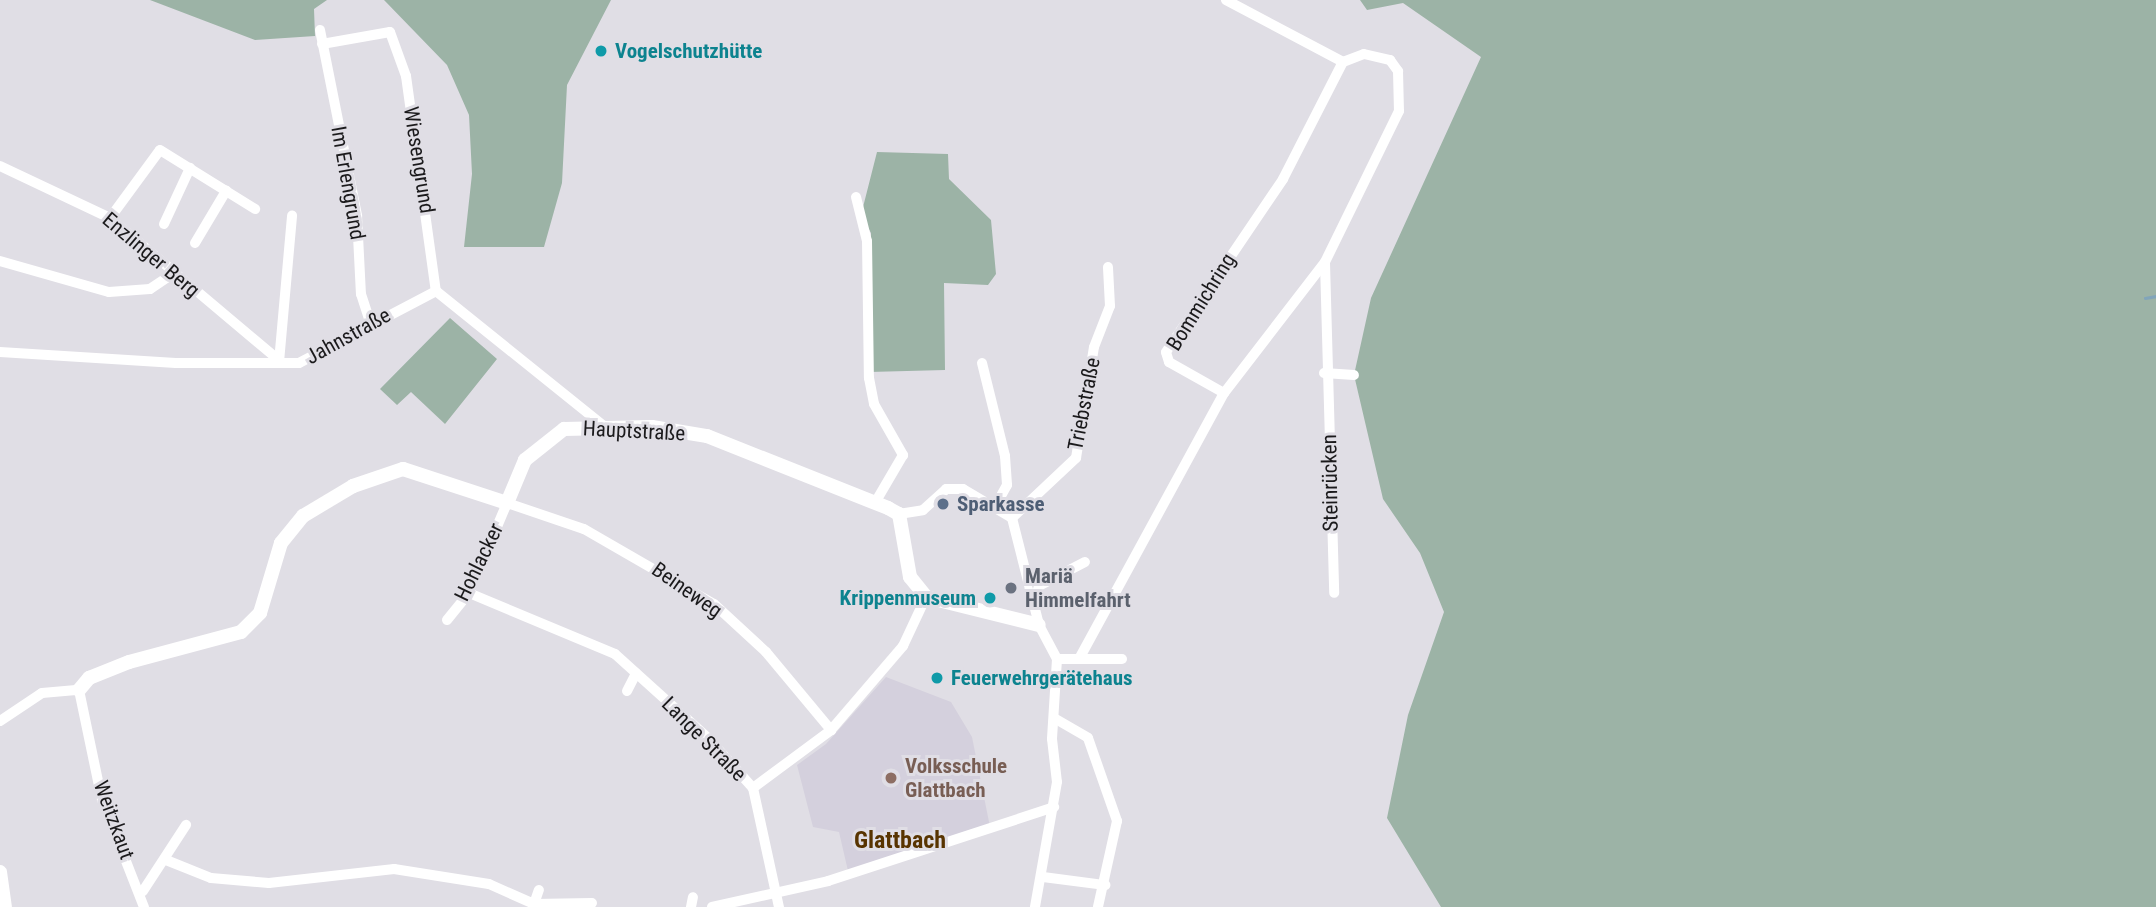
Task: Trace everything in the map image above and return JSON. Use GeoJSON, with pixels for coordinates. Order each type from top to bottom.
{"type":"FeatureCollection","features":[{"type":"Feature","properties":{"kind":"street"},"geometry":{"type":"LineString","coordinates":[[1079,659],[1224,393],[1325,262],[1373,173],[1399,111],[1403,83],[1390,60],[1376,55],[1343,62],[1226,0]]}},
{"type":"Feature","properties":{"kind":"street","name":"Im Erlengrund"},"geometry":{"type":"LineString","coordinates":[[320,30],[357,216],[362,295],[370,321]]}},
{"type":"Feature","properties":{"kind":"street","name":"Wiesengrund"},"geometry":{"type":"LineString","coordinates":[[322,44],[390,32],[406,76],[436,291]]}},
{"type":"Feature","properties":{"kind":"street","name":"Bommichring"},"geometry":{"type":"LineString","coordinates":[[1224,393],[1169,362],[1166,352],[1283,179],[1343,62]]}},
{"type":"Feature","properties":{"kind":"street"},"geometry":{"type":"LineString","coordinates":[[110,218],[153,152],[163,151],[255,209]]}},
{"type":"Feature","properties":{"kind":"street","name":"Enzlinger Berg"},"geometry":{"type":"LineString","coordinates":[[0,166],[110,218],[284,363]]}},
{"type":"Feature","properties":{"kind":"street"},"geometry":{"type":"LineString","coordinates":[[164,224],[190,168]]}},
{"type":"Feature","properties":{"kind":"street"},"geometry":{"type":"LineString","coordinates":[[195,243],[226,191]]}},
{"type":"Feature","properties":{"kind":"street"},"geometry":{"type":"LineString","coordinates":[[856,197],[867,241],[869,378],[874,404],[903,455],[875,503]]}},
{"type":"Feature","properties":{"kind":"street"},"geometry":{"type":"LineString","coordinates":[[284,363],[292,215]]}},
{"type":"Feature","properties":{"kind":"street"},"geometry":{"type":"LineString","coordinates":[[0,261],[109,292],[150,289],[174,274]]}},
{"type":"Feature","properties":{"kind":"street","name":"Steinrücken"},"geometry":{"type":"LineString","coordinates":[[1325,262],[1324,373],[1333,456],[1334,593]]}},
{"type":"Feature","properties":{"kind":"street","name":"Triebstraße"},"geometry":{"type":"LineString","coordinates":[[1012,518],[1076,458],[1094,347],[1110,306],[1108,267]]}},
{"type":"Feature","properties":{"kind":"street"},"geometry":{"type":"LineString","coordinates":[[436,291],[604,426]]}},
{"type":"Feature","properties":{"kind":"street","name":"Jahnstraße"},"geometry":{"type":"LineString","coordinates":[[0,352],[284,363],[310,359],[370,321],[436,291]]}},
{"type":"Feature","properties":{"kind":"street"},"geometry":{"type":"LineString","coordinates":[[982,363],[1005,456],[1007,485],[995,507]]}},
{"type":"Feature","properties":{"kind":"street"},"geometry":{"type":"LineString","coordinates":[[1324,373],[1354,375]]}},
{"type":"Feature","properties":{"kind":"street","name":"Hauptstraße"},"geometry":{"type":"LineString","coordinates":[[507,503],[526,460],[561,431],[604,426],[707,436],[899,514]]}},
{"type":"Feature","properties":{"kind":"street"},"geometry":{"type":"LineString","coordinates":[[0,721],[42,693],[79,690],[89,678],[129,662],[241,632],[260,613],[281,542],[303,516],[353,486],[403,469],[507,503]]}},
{"type":"Feature","properties":{"kind":"street"},"geometry":{"type":"LineString","coordinates":[[1035,907],[1043,877],[1054,807],[1056,659],[1039,625],[1012,518],[963,489],[946,489],[923,510],[899,514],[910,577],[926,597],[1039,625]]}},
{"type":"Feature","properties":{"kind":"street","name":"Hohlacker"},"geometry":{"type":"LineString","coordinates":[[447,620],[468,593],[507,503]]}},
{"type":"Feature","properties":{"kind":"street","name":"Beineweg"},"geometry":{"type":"LineString","coordinates":[[507,503],[584,529],[714,604],[766,652],[831,730]]}},
{"type":"Feature","properties":{"kind":"street"},"geometry":{"type":"LineString","coordinates":[[1029,591],[1085,562]]}},
{"type":"Feature","properties":{"kind":"street","name":"Lange Straße"},"geometry":{"type":"LineString","coordinates":[[468,593],[615,654],[753,789],[779,907]]}},
{"type":"Feature","properties":{"kind":"street"},"geometry":{"type":"LineString","coordinates":[[753,789],[831,730],[903,646],[926,597]]}},
{"type":"Feature","properties":{"kind":"street"},"geometry":{"type":"LineString","coordinates":[[1056,659],[1122,659]]}},
{"type":"Feature","properties":{"kind":"street"},"geometry":{"type":"LineString","coordinates":[[627,691],[636,673]]}},
{"type":"Feature","properties":{"kind":"street","name":"Weitzkaut"},"geometry":{"type":"LineString","coordinates":[[79,690],[102,800],[143,891],[144,907]]}},
{"type":"Feature","properties":{"kind":"street"},"geometry":{"type":"LineString","coordinates":[[1054,718],[1078,726],[1103,770],[1117,821],[1098,907]]}},
{"type":"Feature","properties":{"kind":"street"},"geometry":{"type":"LineString","coordinates":[[712,907],[776,895],[982,835],[1054,807]]}},
{"type":"Feature","properties":{"kind":"street"},"geometry":{"type":"LineString","coordinates":[[143,891],[166,860],[186,825]]}},
{"type":"Feature","properties":{"kind":"street"},"geometry":{"type":"LineString","coordinates":[[166,860],[211,878],[270,883],[406,870],[489,884],[533,905],[592,903]]}},
{"type":"Feature","properties":{"kind":"street"},"geometry":{"type":"LineString","coordinates":[[0,873],[5,907]]}},
{"type":"Feature","properties":{"kind":"street"},"geometry":{"type":"LineString","coordinates":[[1043,877],[1104,885]]}},
{"type":"Feature","properties":{"kind":"street"},"geometry":{"type":"LineString","coordinates":[[533,905],[539,890]]}},
{"type":"Feature","properties":{"kind":"shaded area","name":"Volksschule Glattbach"},"geometry":{"type":"Polygon","coordinates":[[[886,677],[951,702],[972,737],[990,827],[848,871],[839,832],[813,827],[797,765],[826,744],[886,677]]]}},
{"type":"Feature","properties":{"kind":"green space"},"geometry":{"type":"Polygon","coordinates":[[[150,0],[327,0],[314,9],[315,36],[255,40],[150,0]]]}},
{"type":"Feature","properties":{"kind":"green space"},"geometry":{"type":"Polygon","coordinates":[[[384,0],[611,0],[567,85],[562,183],[544,247],[464,247],[472,174],[469,115],[447,65],[384,0]]]}},
{"type":"Feature","properties":{"kind":"green space"},"geometry":{"type":"Polygon","coordinates":[[[1360,0],[2156,0],[2156,907],[1441,907],[1387,818],[1408,715],[1444,612],[1420,553],[1383,499],[1354,375],[1371,298],[1481,57],[1403,3],[1367,10],[1360,0]]]}},
{"type":"Feature","properties":{"kind":"green space"},"geometry":{"type":"Polygon","coordinates":[[[877,152],[948,154],[949,179],[991,220],[996,274],[988,285],[944,283],[945,370],[869,372],[871,233],[861,215],[877,152]]]}},
{"type":"Feature","properties":{"kind":"green space"},"geometry":{"type":"Polygon","coordinates":[[[450,318],[497,359],[445,424],[411,392],[397,405],[380,389],[450,318]]]}},
{"type":"Feature","properties":{"kind":"waterway"},"geometry":{"type":"LineString","coordinates":[[2145,298],[2156,296]]}},
{"type":"Feature","properties":{"kind":"place","name":"Vogelschutzhütte"},"geometry":{"type":"Point","coordinates":[601,51]}},
{"type":"Feature","properties":{"kind":"place","name":"Sparkasse"},"geometry":{"type":"Point","coordinates":[943,504]}},
{"type":"Feature","properties":{"kind":"place","name":"Mariä Himmelfahrt"},"geometry":{"type":"Point","coordinates":[1011,588]}},
{"type":"Feature","properties":{"kind":"place","name":"Krippenmuseum"},"geometry":{"type":"Point","coordinates":[990,598]}},
{"type":"Feature","properties":{"kind":"place","name":"Feuerwehrgerätehaus"},"geometry":{"type":"Point","coordinates":[937,678]}},
{"type":"Feature","properties":{"kind":"place","name":"Volksschule Glattbach"},"geometry":{"type":"Point","coordinates":[891,778]}},
{"type":"Feature","properties":{"kind":"district","name":"Glattbach"},"geometry":{"type":"Point","coordinates":[900,841]}}]}
